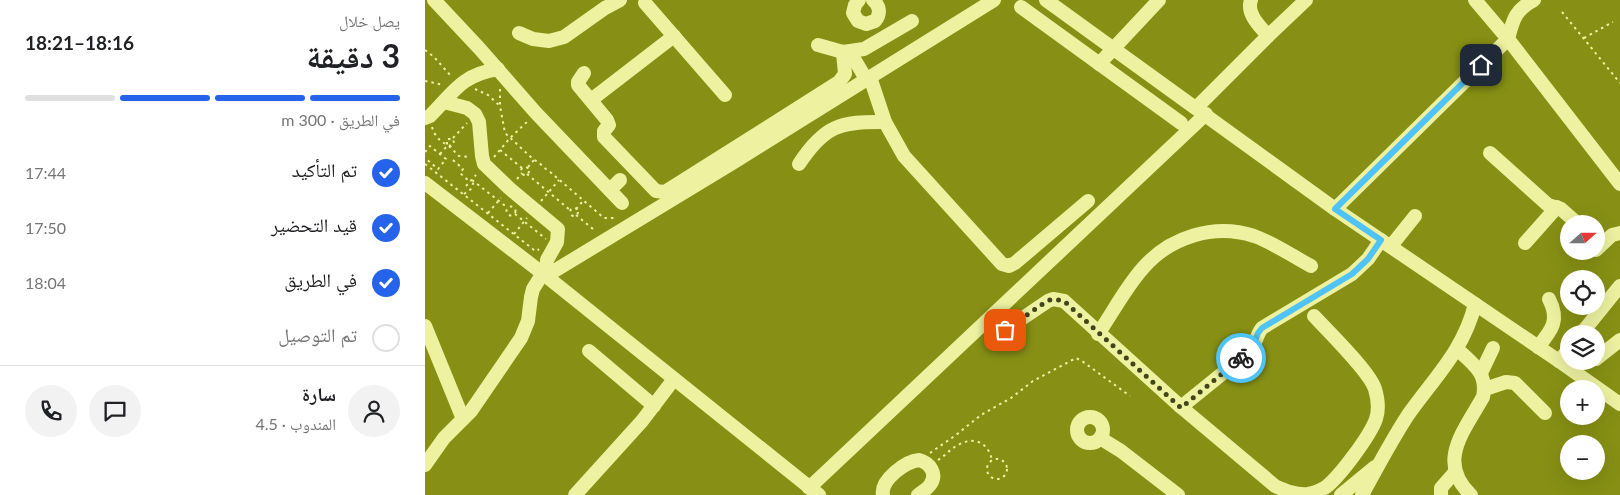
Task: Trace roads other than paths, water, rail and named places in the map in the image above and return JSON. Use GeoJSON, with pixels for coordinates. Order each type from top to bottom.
{"type":"FeatureCollection","features":[{"type":"Feature","properties":{"kind":"street"},"geometry":{"type":"LineString","coordinates":[[435,0],[536,113],[622,203]]}},
{"type":"Feature","properties":{"kind":"street"},"geometry":{"type":"LineString","coordinates":[[519,33],[533,39],[549,40],[564,37],[605,8],[620,0]]}},
{"type":"Feature","properties":{"kind":"street"},"geometry":{"type":"LineString","coordinates":[[859,0],[853,9],[855,18],[867,24],[875,21],[878,17],[879,8],[873,0]]}},
{"type":"Feature","properties":{"kind":"street"},"geometry":{"type":"LineString","coordinates":[[544,275],[994,0]]}},
{"type":"Feature","properties":{"kind":"street"},"geometry":{"type":"LineString","coordinates":[[1046,0],[1335,209],[1620,404]]}},
{"type":"Feature","properties":{"kind":"street"},"geometry":{"type":"LineString","coordinates":[[1251,0],[1251,13],[1267,36]]}},
{"type":"Feature","properties":{"kind":"street"},"geometry":{"type":"LineString","coordinates":[[425,183],[767,452],[813,492],[1201,111],[1267,36],[1307,0]]}},
{"type":"Feature","properties":{"kind":"street"},"geometry":{"type":"LineString","coordinates":[[1475,0],[1508,39],[1620,184]]}},
{"type":"Feature","properties":{"kind":"street"},"geometry":{"type":"LineString","coordinates":[[1335,209],[1508,39],[1518,4],[1533,0]]}},
{"type":"Feature","properties":{"kind":"street"},"geometry":{"type":"LineString","coordinates":[[645,2],[725,95]]}},
{"type":"Feature","properties":{"kind":"street"},"geometry":{"type":"LineString","coordinates":[[1099,64],[1115,49],[1155,2]]}},
{"type":"Feature","properties":{"kind":"street"},"geometry":{"type":"LineString","coordinates":[[1021,8],[1181,123]]}},
{"type":"Feature","properties":{"kind":"street"},"geometry":{"type":"LineString","coordinates":[[875,21],[884,37]]}},
{"type":"Feature","properties":{"kind":"street"},"geometry":{"type":"LineString","coordinates":[[818,45],[847,52],[864,48],[912,21]]}},
{"type":"Feature","properties":{"kind":"street"},"geometry":{"type":"LineString","coordinates":[[591,100],[674,36]]}},
{"type":"Feature","properties":{"kind":"street"},"geometry":{"type":"LineString","coordinates":[[847,52],[868,78],[885,122],[904,156],[1002,264],[1009,266],[1015,263],[1088,201]]}},
{"type":"Feature","properties":{"kind":"street"},"geometry":{"type":"LineString","coordinates":[[584,73],[578,85],[607,120],[609,126],[604,134],[606,140],[656,191],[665,192],[839,82],[845,74],[847,52]]}},
{"type":"Feature","properties":{"kind":"street"},"geometry":{"type":"LineString","coordinates":[[427,117],[458,86],[476,74],[498,69]]}},
{"type":"Feature","properties":{"kind":"street"},"geometry":{"type":"LineString","coordinates":[[425,465],[444,438],[471,412],[521,338],[528,321],[531,296],[544,275],[547,260],[557,242],[558,229],[481,166],[479,122],[475,114],[467,108],[444,102]]}},
{"type":"Feature","properties":{"kind":"street"},"geometry":{"type":"LineString","coordinates":[[799,164],[815,141],[828,131],[843,124],[858,121],[885,122]]}},
{"type":"Feature","properties":{"kind":"street"},"geometry":{"type":"LineString","coordinates":[[1490,153],[1548,205],[1557,207],[1568,215]]}},
{"type":"Feature","properties":{"kind":"street"},"geometry":{"type":"LineString","coordinates":[[610,190],[620,180]]}},
{"type":"Feature","properties":{"kind":"street"},"geometry":{"type":"LineString","coordinates":[[1525,243],[1557,207]]}},
{"type":"Feature","properties":{"kind":"street"},"geometry":{"type":"LineString","coordinates":[[1181,408],[1252,349],[1262,328],[1352,274],[1415,216]]}},
{"type":"Feature","properties":{"kind":"street"},"geometry":{"type":"LineString","coordinates":[[1098,334],[1142,269],[1153,258],[1178,240],[1202,233],[1228,231],[1253,236],[1311,266]]}},
{"type":"Feature","properties":{"kind":"street"},"geometry":{"type":"LineString","coordinates":[[1605,241],[1612,235],[1620,233]]}},
{"type":"Feature","properties":{"kind":"street"},"geometry":{"type":"LineString","coordinates":[[1588,325],[1620,286]]}},
{"type":"Feature","properties":{"kind":"street"},"geometry":{"type":"LineString","coordinates":[[1005,330],[1047,301],[1059,299],[1064,301],[1181,408],[1275,486],[1291,493],[1308,494],[1324,488],[1336,478],[1376,419],[1378,403],[1374,387],[1366,374],[1314,316]]}},
{"type":"Feature","properties":{"kind":"street"},"geometry":{"type":"LineString","coordinates":[[1538,347],[1550,332],[1554,323],[1555,316],[1549,299]]}},
{"type":"Feature","properties":{"kind":"street"},"geometry":{"type":"LineString","coordinates":[[1362,495],[1410,413],[1457,350],[1468,328],[1475,304]]}},
{"type":"Feature","properties":{"kind":"street"},"geometry":{"type":"LineString","coordinates":[[425,326],[463,419]]}},
{"type":"Feature","properties":{"kind":"street"},"geometry":{"type":"LineString","coordinates":[[1605,352],[1620,340]]}},
{"type":"Feature","properties":{"kind":"street"},"geometry":{"type":"LineString","coordinates":[[1481,373],[1493,348]]}},
{"type":"Feature","properties":{"kind":"street"},"geometry":{"type":"LineString","coordinates":[[589,350],[654,406]]}},
{"type":"Feature","properties":{"kind":"street"},"geometry":{"type":"LineString","coordinates":[[1457,350],[1481,373],[1485,389],[1483,397],[1457,443],[1454,452],[1455,472],[1459,481],[1471,495]]}},
{"type":"Feature","properties":{"kind":"street"},"geometry":{"type":"LineString","coordinates":[[1579,375],[1584,370]]}},
{"type":"Feature","properties":{"kind":"street"},"geometry":{"type":"LineString","coordinates":[[575,495],[629,437],[674,379]]}},
{"type":"Feature","properties":{"kind":"street"},"geometry":{"type":"LineString","coordinates":[[1485,389],[1506,382],[1515,383],[1545,413]]}},
{"type":"Feature","properties":{"kind":"street"},"geometry":{"type":"LineString","coordinates":[[1100,438],[1121,451],[1179,495]]}},
{"type":"Feature","properties":{"kind":"street"},"geometry":{"type":"LineString","coordinates":[[883,495],[883,485],[887,480],[909,463],[925,463],[933,472],[933,478],[931,485],[918,495]]}},
{"type":"Feature","properties":{"kind":"street"},"geometry":{"type":"LineString","coordinates":[[1341,495],[1380,463]]}},
{"type":"Feature","properties":{"kind":"street"},"geometry":{"type":"LineString","coordinates":[[1441,495],[1441,488],[1455,472]]}}]}
